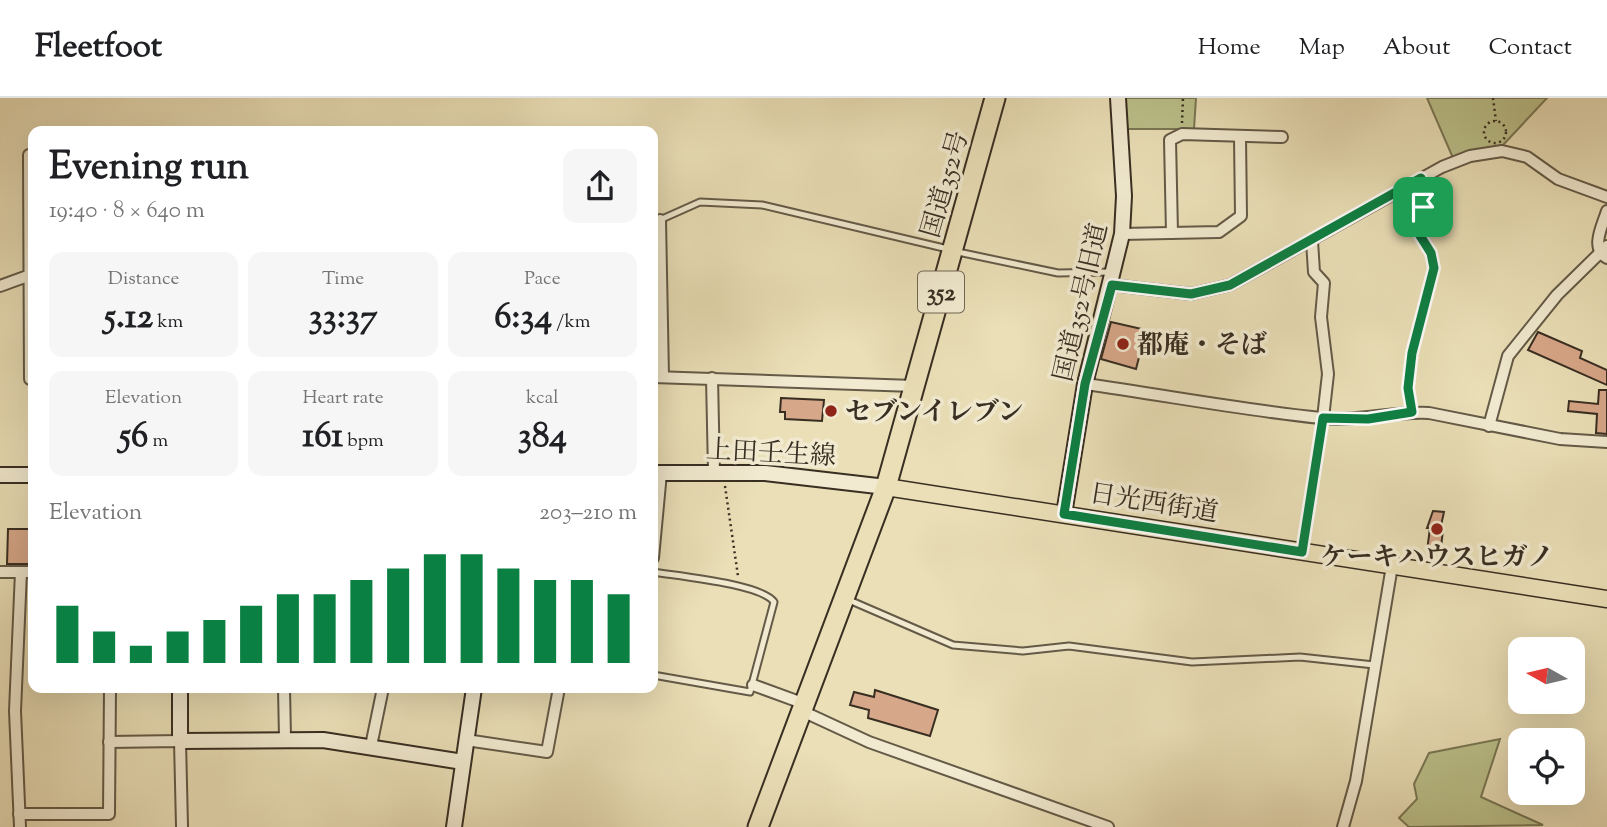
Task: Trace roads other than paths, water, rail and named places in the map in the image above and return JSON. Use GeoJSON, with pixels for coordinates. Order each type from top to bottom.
{"type":"FeatureCollection","features":[{"type":"Feature","properties":{"kind":"highway","name":"国道352号"},"geometry":{"type":"LineString","coordinates":[[886,486],[995,98]]}},
{"type":"Feature","properties":{"kind":"highway","name":"352"},"geometry":{"type":"LineString","coordinates":[[758,827],[886,486]]}},
{"type":"Feature","properties":{"kind":"main road","name":"日光西街道"},"geometry":{"type":"LineString","coordinates":[[886,486],[1607,599]]}},
{"type":"Feature","properties":{"kind":"street","name":"国道352号旧道"},"geometry":{"type":"LineString","coordinates":[[1064,514],[1085,384],[1122,234],[1124,197],[1118,98]]}},
{"type":"Feature","properties":{"kind":"street"},"geometry":{"type":"LineString","coordinates":[[1172,233],[1170,140],[1182,134],[1282,137]]}},
{"type":"Feature","properties":{"kind":"street"},"geometry":{"type":"LineString","coordinates":[[1122,234],[1219,233],[1241,216],[1240,137]]}},
{"type":"Feature","properties":{"kind":"street"},"geometry":{"type":"LineString","coordinates":[[1113,279],[1168,293],[1203,292],[1230,285],[1421,178],[1470,156],[1502,151],[1527,157],[1558,179],[1607,197]]}},
{"type":"Feature","properties":{"kind":"street"},"geometry":{"type":"LineString","coordinates":[[1489,426],[1508,356],[1557,295],[1605,252],[1597,246],[1607,211]]}},
{"type":"Feature","properties":{"kind":"street"},"geometry":{"type":"LineString","coordinates":[[1312,241],[1314,272],[1324,283],[1321,317],[1328,374],[1323,418]]}},
{"type":"Feature","properties":{"kind":"street"},"geometry":{"type":"LineString","coordinates":[[0,285],[28,276]]}},
{"type":"Feature","properties":{"kind":"street"},"geometry":{"type":"LineString","coordinates":[[658,377],[914,386]]}},
{"type":"Feature","properties":{"kind":"street"},"geometry":{"type":"LineString","coordinates":[[712,378],[718,472]]}},
{"type":"Feature","properties":{"kind":"street"},"geometry":{"type":"LineString","coordinates":[[1085,384],[1323,418],[1368,419],[1412,412],[1560,439],[1607,442]]}},
{"type":"Feature","properties":{"kind":"street","name":"上田壬生線"},"geometry":{"type":"LineString","coordinates":[[658,473],[796,475],[886,486]]}},
{"type":"Feature","properties":{"kind":"street"},"geometry":{"type":"LineString","coordinates":[[0,475],[28,475]]}},
{"type":"Feature","properties":{"kind":"street"},"geometry":{"type":"LineString","coordinates":[[1343,827],[1356,781],[1392,566]]}},
{"type":"Feature","properties":{"kind":"street"},"geometry":{"type":"LineString","coordinates":[[0,572],[28,572]]}},
{"type":"Feature","properties":{"kind":"street"},"geometry":{"type":"LineString","coordinates":[[20,827],[15,711],[21,572]]}},
{"type":"Feature","properties":{"kind":"street"},"geometry":{"type":"LineString","coordinates":[[753,685],[869,742],[1108,827]]}},
{"type":"Feature","properties":{"kind":"street"},"geometry":{"type":"LineString","coordinates":[[19,814],[109,814],[110,693]]}},
{"type":"Feature","properties":{"kind":"street"},"geometry":{"type":"LineString","coordinates":[[180,693],[182,826]]}},
{"type":"Feature","properties":{"kind":"street"},"geometry":{"type":"LineString","coordinates":[[285,693],[285,738]]}},
{"type":"Feature","properties":{"kind":"street"},"geometry":{"type":"LineString","coordinates":[[371,746],[382,693]]}},
{"type":"Feature","properties":{"kind":"street"},"geometry":{"type":"LineString","coordinates":[[454,827],[473,693]]}},
{"type":"Feature","properties":{"kind":"street"},"geometry":{"type":"LineString","coordinates":[[466,740],[547,752],[558,693]]}},
{"type":"Feature","properties":{"kind":"street"},"geometry":{"type":"LineString","coordinates":[[109,742],[285,738],[371,746],[463,762]]}},
{"type":"Feature","properties":{"kind":"lane"},"geometry":{"type":"LineString","coordinates":[[1412,412],[1408,388],[1412,353],[1434,268],[1431,253],[1419,234],[1423,207],[1421,178]]}},
{"type":"Feature","properties":{"kind":"lane"},"geometry":{"type":"LineString","coordinates":[[658,222],[700,202],[762,205],[952,250],[1058,272],[1113,279]]}},
{"type":"Feature","properties":{"kind":"lane"},"geometry":{"type":"LineString","coordinates":[[1302,552],[1323,418]]}},
{"type":"Feature","properties":{"kind":"lane"},"geometry":{"type":"LineString","coordinates":[[658,573],[737,586],[766,595],[774,602],[750,692],[658,676]]}},
{"type":"Feature","properties":{"kind":"lane"},"geometry":{"type":"LineString","coordinates":[[845,598],[953,645],[1023,651],[1069,646],[1192,662],[1300,657],[1377,665]]}},
{"type":"Feature","properties":{"kind":"place","name":"都庵・そば"},"geometry":{"type":"Point","coordinates":[1123,344]}},
{"type":"Feature","properties":{"kind":"place","name":"セブンイレブン"},"geometry":{"type":"Point","coordinates":[831,411]}},
{"type":"Feature","properties":{"kind":"place","name":"ケーキハウスヒガノ"},"geometry":{"type":"Point","coordinates":[1437,529]}}]}
